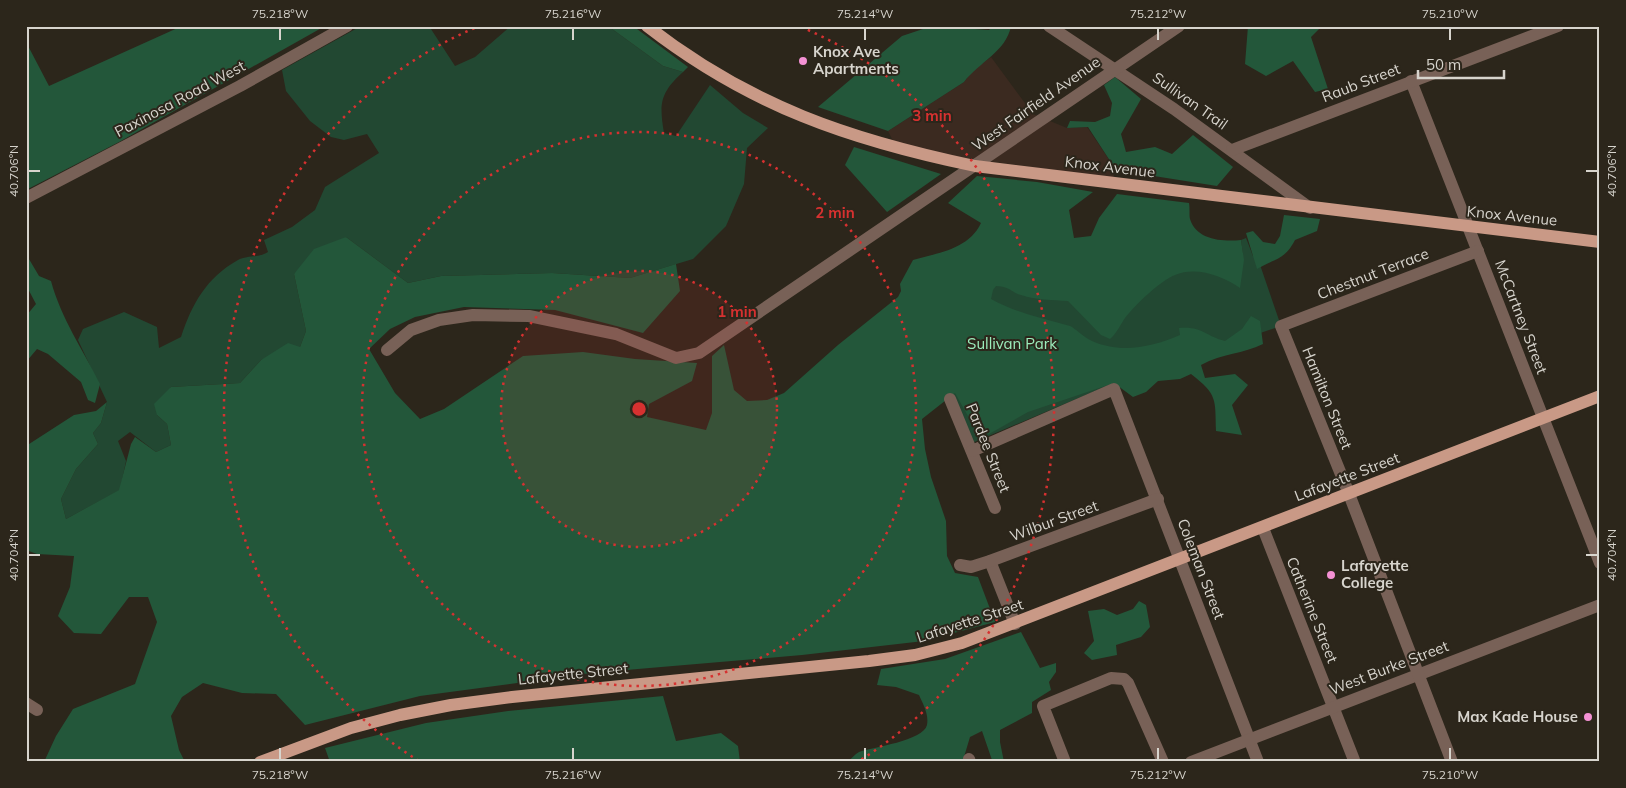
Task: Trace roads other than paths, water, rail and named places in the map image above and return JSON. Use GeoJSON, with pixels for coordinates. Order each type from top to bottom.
{"type":"FeatureCollection","features":[{"type":"Feature","properties":{"kind":"main road","name":"Knox Avenue"},"geometry":{"type":"LineString","coordinates":[[647,26],[729,83],[802,117],[880,144],[975,166],[1468,228],[1600,242]]}},
{"type":"Feature","properties":{"kind":"main road","name":"Lafayette Street"},"geometry":{"type":"LineString","coordinates":[[260,762],[351,728],[400,715],[452,705],[915,655],[962,643],[1600,396]]}},
{"type":"Feature","properties":{"kind":"street","name":"Paxinosa Road West"},"geometry":{"type":"LineString","coordinates":[[26,198],[240,86],[347,26]]}},
{"type":"Feature","properties":{"kind":"street","name":"Sullivan Trail"},"geometry":{"type":"LineString","coordinates":[[1048,26],[1115,68],[1232,150],[1310,208]]}},
{"type":"Feature","properties":{"kind":"street","name":"West Fairfield Avenue"},"geometry":{"type":"LineString","coordinates":[[387,350],[411,330],[440,320],[472,315],[520,316],[616,334],[676,358],[689,357],[711,345],[1179,26]]}},
{"type":"Feature","properties":{"kind":"street","name":"Raub Street"},"geometry":{"type":"LineString","coordinates":[[1232,150],[1558,26]]}},
{"type":"Feature","properties":{"kind":"street","name":"McCartney Street"},"geometry":{"type":"LineString","coordinates":[[1411,81],[1600,564]]}},
{"type":"Feature","properties":{"kind":"street","name":"Chestnut Terrace"},"geometry":{"type":"LineString","coordinates":[[1280,326],[1478,251]]}},
{"type":"Feature","properties":{"kind":"street","name":"Hamilton Street"},"geometry":{"type":"LineString","coordinates":[[1280,326],[1349,494],[1452,762]]}},
{"type":"Feature","properties":{"kind":"street","name":"Coleman Street"},"geometry":{"type":"LineString","coordinates":[[972,451],[1114,388],[1258,762]]}},
{"type":"Feature","properties":{"kind":"street","name":"Pardee Street"},"geometry":{"type":"LineString","coordinates":[[950,400],[995,508]]}},
{"type":"Feature","properties":{"kind":"street","name":"Wilbur Street"},"geometry":{"type":"LineString","coordinates":[[960,566],[971,567],[990,561],[1158,499]]}},
{"type":"Feature","properties":{"kind":"street","name":"Catherine Street"},"geometry":{"type":"LineString","coordinates":[[1262,528],[1354,760]]}},
{"type":"Feature","properties":{"kind":"street"},"geometry":{"type":"LineString","coordinates":[[990,561],[1015,624]]}},
{"type":"Feature","properties":{"kind":"street","name":"West Burke Street"},"geometry":{"type":"LineString","coordinates":[[1190,762],[1600,604]]}},
{"type":"Feature","properties":{"kind":"street"},"geometry":{"type":"LineString","coordinates":[[1065,762],[1044,706],[1111,678],[1124,679],[1132,690],[1163,762]]}},
{"type":"Feature","properties":{"kind":"street"},"geometry":{"type":"LineString","coordinates":[[26,703],[37,710]]}},
{"type":"Feature","properties":{"kind":"place","name":"Knox Ave Apartments"},"geometry":{"type":"Point","coordinates":[803,61]}},
{"type":"Feature","properties":{"kind":"place","name":"Lafayette College"},"geometry":{"type":"Point","coordinates":[1331,575]}},
{"type":"Feature","properties":{"kind":"place","name":"Max Kade House"},"geometry":{"type":"Point","coordinates":[1588,717]}},
{"type":"Feature","properties":{"kind":"park label","name":"Sullivan Park"},"geometry":{"type":"Point","coordinates":[1012,344]}}]}
